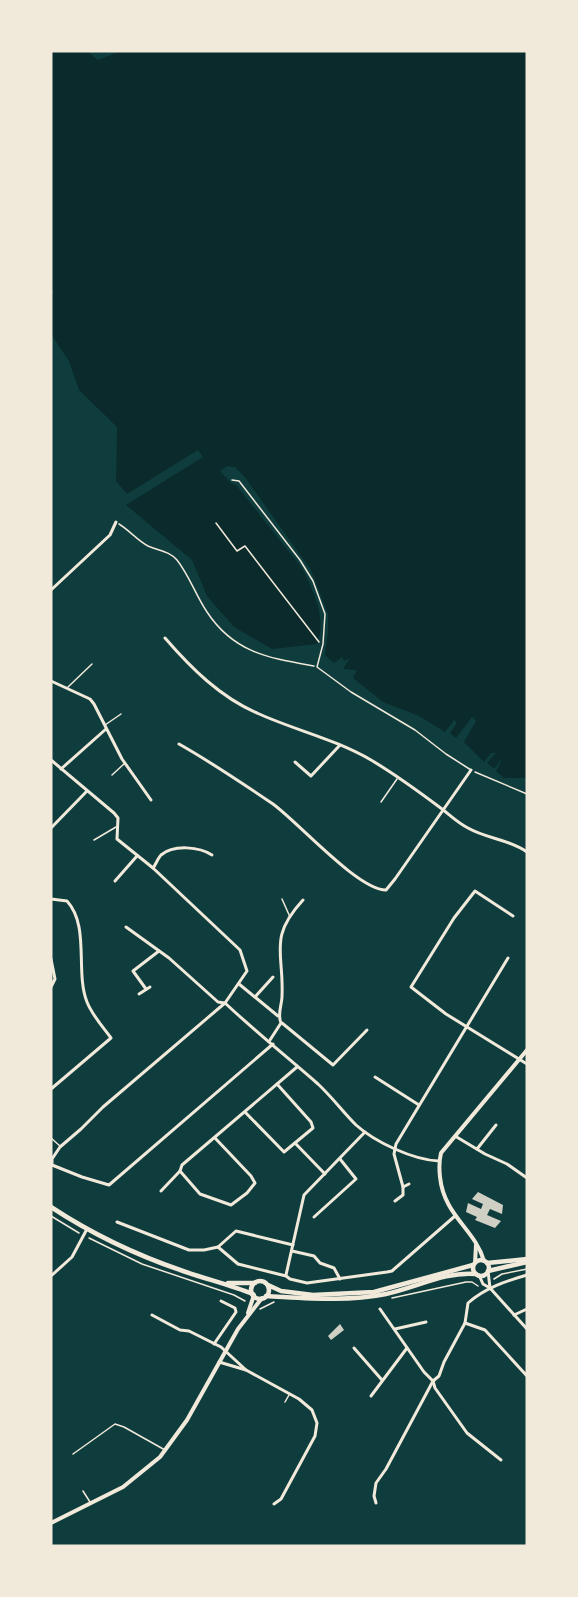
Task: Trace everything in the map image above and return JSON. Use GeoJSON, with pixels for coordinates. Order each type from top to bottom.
{"type":"FeatureCollection","features":[{"type":"Feature","properties":{"kind":"main road"},"geometry":{"type":"LineString","coordinates":[[51,1207],[87,1229],[145,1257],[264,1297],[357,1298],[387,1294],[456,1276],[483,1275],[488,1271],[527,1260]]}},
{"type":"Feature","properties":{"kind":"main road"},"geometry":{"type":"LineString","coordinates":[[223,1283],[263,1282],[281,1291],[313,1295],[374,1292],[474,1264],[479,1260],[486,1262],[527,1260]]}},
{"type":"Feature","properties":{"kind":"main road"},"geometry":{"type":"LineString","coordinates":[[486,1262],[488,1271]]}},
{"type":"Feature","properties":{"kind":"main road"},"geometry":{"type":"LineString","coordinates":[[474,1264],[474,1271],[477,1275]]}},
{"type":"Feature","properties":{"kind":"main road"},"geometry":{"type":"LineString","coordinates":[[253,1295],[252,1287],[255,1283]]}},
{"type":"Feature","properties":{"kind":"main road"},"geometry":{"type":"LineString","coordinates":[[264,1297],[269,1291],[268,1285]]}},
{"type":"Feature","properties":{"kind":"street"},"geometry":{"type":"LineString","coordinates":[[51,590],[110,535],[116,522]]}},
{"type":"Feature","properties":{"kind":"street"},"geometry":{"type":"LineString","coordinates":[[165,638],[193,668],[232,700],[274,721],[340,745],[372,760],[465,827],[487,837],[509,842],[527,852]]}},
{"type":"Feature","properties":{"kind":"street"},"geometry":{"type":"LineString","coordinates":[[51,681],[94,704],[126,763],[152,800]]}},
{"type":"Feature","properties":{"kind":"street"},"geometry":{"type":"LineString","coordinates":[[61,769],[105,727]]}},
{"type":"Feature","properties":{"kind":"street"},"geometry":{"type":"LineString","coordinates":[[179,744],[273,805],[354,875],[376,889],[386,890],[471,770]]}},
{"type":"Feature","properties":{"kind":"street"},"geometry":{"type":"LineString","coordinates":[[295,762],[311,776],[340,745]]}},
{"type":"Feature","properties":{"kind":"street"},"geometry":{"type":"LineString","coordinates":[[51,760],[114,813],[118,818],[117,839],[153,868],[240,950],[247,972],[225,1003],[60,1147],[53,1157],[52,1165],[110,1185],[271,1042],[281,1023]]}},
{"type":"Feature","properties":{"kind":"street"},"geometry":{"type":"LineString","coordinates":[[51,828],[87,791]]}},
{"type":"Feature","properties":{"kind":"street"},"geometry":{"type":"LineString","coordinates":[[153,868],[160,856],[176,850],[204,849],[212,855]]}},
{"type":"Feature","properties":{"kind":"street"},"geometry":{"type":"LineString","coordinates":[[116,881],[136,856]]}},
{"type":"Feature","properties":{"kind":"street"},"geometry":{"type":"LineString","coordinates":[[513,916],[476,891],[454,918],[411,987],[466,1027],[527,1064]]}},
{"type":"Feature","properties":{"kind":"street"},"geometry":{"type":"LineString","coordinates":[[51,899],[63,899],[72,906],[77,922],[87,1001],[111,1038],[51,1089]]}},
{"type":"Feature","properties":{"kind":"street"},"geometry":{"type":"LineString","coordinates":[[278,1016],[282,993],[280,941],[283,929],[303,900]]}},
{"type":"Feature","properties":{"kind":"street"},"geometry":{"type":"LineString","coordinates":[[126,927],[159,951],[218,1002],[225,1003],[271,1042],[321,1086],[365,1132],[408,1155],[429,1161],[439,1161]]}},
{"type":"Feature","properties":{"kind":"street"},"geometry":{"type":"LineString","coordinates":[[146,989],[133,970],[159,951]]}},
{"type":"Feature","properties":{"kind":"street"},"geometry":{"type":"LineString","coordinates":[[395,1201],[403,1194],[394,1154],[396,1144],[508,958]]}},
{"type":"Feature","properties":{"kind":"street"},"geometry":{"type":"LineString","coordinates":[[51,959],[54,979],[51,987]]}},
{"type":"Feature","properties":{"kind":"street"},"geometry":{"type":"LineString","coordinates":[[255,997],[273,977]]}},
{"type":"Feature","properties":{"kind":"street"},"geometry":{"type":"LineString","coordinates":[[239,984],[278,1016],[281,1023],[333,1065],[367,1030]]}},
{"type":"Feature","properties":{"kind":"street"},"geometry":{"type":"LineString","coordinates":[[140,994],[150,987]]}},
{"type":"Feature","properties":{"kind":"street"},"geometry":{"type":"LineString","coordinates":[[486,1262],[482,1251],[455,1216],[444,1196],[439,1161],[441,1153],[527,1050]]}},
{"type":"Feature","properties":{"kind":"street"},"geometry":{"type":"LineString","coordinates":[[161,1191],[180,1171],[182,1165],[297,1067]]}},
{"type":"Feature","properties":{"kind":"street"},"geometry":{"type":"LineString","coordinates":[[375,1077],[420,1106]]}},
{"type":"Feature","properties":{"kind":"street"},"geometry":{"type":"LineString","coordinates":[[245,1112],[284,1152],[295,1143],[313,1126],[277,1084]]}},
{"type":"Feature","properties":{"kind":"street"},"geometry":{"type":"LineString","coordinates":[[477,1149],[496,1125]]}},
{"type":"Feature","properties":{"kind":"street"},"geometry":{"type":"LineString","coordinates":[[286,1276],[306,1193],[365,1132]]}},
{"type":"Feature","properties":{"kind":"street"},"geometry":{"type":"LineString","coordinates":[[455,1136],[507,1164],[527,1178]]}},
{"type":"Feature","properties":{"kind":"street"},"geometry":{"type":"LineString","coordinates":[[180,1171],[200,1194],[231,1205],[247,1193],[255,1183],[251,1176],[215,1138]]}},
{"type":"Feature","properties":{"kind":"street"},"geometry":{"type":"LineString","coordinates":[[295,1143],[325,1174]]}},
{"type":"Feature","properties":{"kind":"street"},"geometry":{"type":"LineString","coordinates":[[315,1217],[356,1179],[340,1159]]}},
{"type":"Feature","properties":{"kind":"street"},"geometry":{"type":"LineString","coordinates":[[403,1187],[409,1184]]}},
{"type":"Feature","properties":{"kind":"street"},"geometry":{"type":"LineString","coordinates":[[218,1247],[238,1264],[307,1283],[392,1271],[455,1216]]}},
{"type":"Feature","properties":{"kind":"street"},"geometry":{"type":"LineString","coordinates":[[117,1222],[189,1250],[218,1247],[237,1231],[293,1245]]}},
{"type":"Feature","properties":{"kind":"street"},"geometry":{"type":"LineString","coordinates":[[51,1276],[72,1257],[87,1229]]}},
{"type":"Feature","properties":{"kind":"street"},"geometry":{"type":"LineString","coordinates":[[474,1264],[476,1244]]}},
{"type":"Feature","properties":{"kind":"street"},"geometry":{"type":"LineString","coordinates":[[292,1251],[314,1256],[320,1263],[334,1268],[340,1278]]}},
{"type":"Feature","properties":{"kind":"street"},"geometry":{"type":"LineString","coordinates":[[488,1271],[490,1288]]}},
{"type":"Feature","properties":{"kind":"street"},"geometry":{"type":"LineString","coordinates":[[477,1275],[527,1329]]}},
{"type":"Feature","properties":{"kind":"street"},"geometry":{"type":"LineString","coordinates":[[376,1503],[374,1496],[376,1483],[386,1469],[433,1381],[439,1376],[465,1323],[468,1303],[490,1288],[527,1275]]}},
{"type":"Feature","properties":{"kind":"street"},"geometry":{"type":"LineString","coordinates":[[247,1317],[253,1295]]}},
{"type":"Feature","properties":{"kind":"street"},"geometry":{"type":"LineString","coordinates":[[51,1523],[136,1478],[166,1450],[187,1420],[225,1350],[247,1317],[264,1297]]}},
{"type":"Feature","properties":{"kind":"street"},"geometry":{"type":"LineString","coordinates":[[214,1344],[236,1312],[235,1308],[221,1301]]}},
{"type":"Feature","properties":{"kind":"street"},"geometry":{"type":"LineString","coordinates":[[380,1309],[430,1380],[433,1381],[435,1388],[467,1433],[501,1460]]}},
{"type":"Feature","properties":{"kind":"street"},"geometry":{"type":"LineString","coordinates":[[514,1315],[527,1309]]}},
{"type":"Feature","properties":{"kind":"street"},"geometry":{"type":"LineString","coordinates":[[152,1315],[225,1350],[246,1370]]}},
{"type":"Feature","properties":{"kind":"street"},"geometry":{"type":"LineString","coordinates":[[395,1329],[426,1322]]}},
{"type":"Feature","properties":{"kind":"street"},"geometry":{"type":"LineString","coordinates":[[465,1323],[485,1330],[527,1376]]}},
{"type":"Feature","properties":{"kind":"street"},"geometry":{"type":"LineString","coordinates":[[354,1348],[382,1380]]}},
{"type":"Feature","properties":{"kind":"street"},"geometry":{"type":"LineString","coordinates":[[371,1396],[407,1348]]}},
{"type":"Feature","properties":{"kind":"street"},"geometry":{"type":"LineString","coordinates":[[219,1362],[246,1370],[290,1394],[306,1404],[316,1419],[313,1441],[281,1499],[274,1504]]}},
{"type":"Feature","properties":{"kind":"lane"},"geometry":{"type":"LineString","coordinates":[[232,480],[239,481],[300,560],[313,581],[325,614],[323,644],[317,667],[351,692],[415,730],[471,770]]}},
{"type":"Feature","properties":{"kind":"lane"},"geometry":{"type":"LineString","coordinates":[[67,688],[92,664]]}},
{"type":"Feature","properties":{"kind":"lane"},"geometry":{"type":"LineString","coordinates":[[105,727],[121,714]]}},
{"type":"Feature","properties":{"kind":"lane"},"geometry":{"type":"LineString","coordinates":[[112,775],[118,767],[126,763]]}},
{"type":"Feature","properties":{"kind":"lane"},"geometry":{"type":"LineString","coordinates":[[381,801],[398,778]]}},
{"type":"Feature","properties":{"kind":"lane"},"geometry":{"type":"LineString","coordinates":[[94,840],[116,827]]}},
{"type":"Feature","properties":{"kind":"lane"},"geometry":{"type":"LineString","coordinates":[[282,899],[290,918]]}},
{"type":"Feature","properties":{"kind":"lane"},"geometry":{"type":"LineString","coordinates":[[51,1138],[60,1147]]}},
{"type":"Feature","properties":{"kind":"lane"},"geometry":{"type":"LineString","coordinates":[[285,1402],[290,1394]]}},
{"type":"Feature","properties":{"kind":"lane"},"geometry":{"type":"LineString","coordinates":[[73,1454],[112,1425],[119,1424],[166,1450]]}},
{"type":"Feature","properties":{"kind":"lane"},"geometry":{"type":"LineString","coordinates":[[83,1491],[91,1503]]}},
{"type":"Feature","properties":{"kind":"path"},"geometry":{"type":"LineString","coordinates":[[116,522],[148,546],[162,550],[174,558],[213,620],[242,645],[267,658],[317,667]]}},
{"type":"Feature","properties":{"kind":"path"},"geometry":{"type":"LineString","coordinates":[[216,523],[237,551],[245,546],[319,642],[320,640]]}},
{"type":"Feature","properties":{"kind":"path"},"geometry":{"type":"LineString","coordinates":[[471,770],[527,794]]}},
{"type":"Feature","properties":{"kind":"path"},"geometry":{"type":"LineString","coordinates":[[491,1280],[502,1274],[527,1269]]}},
{"type":"Feature","properties":{"kind":"water"},"geometry":{"type":"Polygon","coordinates":[[[51,51],[87,51],[98,60],[121,51],[527,51],[527,778],[504,778],[496,771],[503,757],[494,769],[487,763],[496,753],[491,753],[484,762],[464,742],[476,721],[472,717],[456,738],[450,733],[457,723],[454,720],[445,732],[419,716],[383,702],[353,678],[357,670],[343,669],[350,658],[344,661],[342,657],[334,663],[325,655],[328,614],[311,570],[244,476],[235,467],[227,466],[220,471],[236,485],[302,568],[311,586],[320,615],[321,625],[317,644],[272,649],[234,627],[207,596],[192,560],[126,505],[203,457],[198,450],[127,494],[116,481],[117,427],[79,390],[69,361],[51,334],[51,296],[54,292],[51,290],[51,51]]]}},
{"type":"Feature","properties":{"kind":"building"},"geometry":{"type":"Polygon","coordinates":[[[478,1192],[503,1205],[502,1214],[490,1209],[487,1215],[501,1221],[495,1228],[475,1220],[477,1217],[466,1212],[468,1203],[481,1209],[483,1204],[472,1199],[478,1192]]]}},
{"type":"Feature","properties":{"kind":"building"},"geometry":{"type":"Polygon","coordinates":[[[340,1324],[344,1330],[331,1340],[328,1336],[340,1324]]]}}]}
